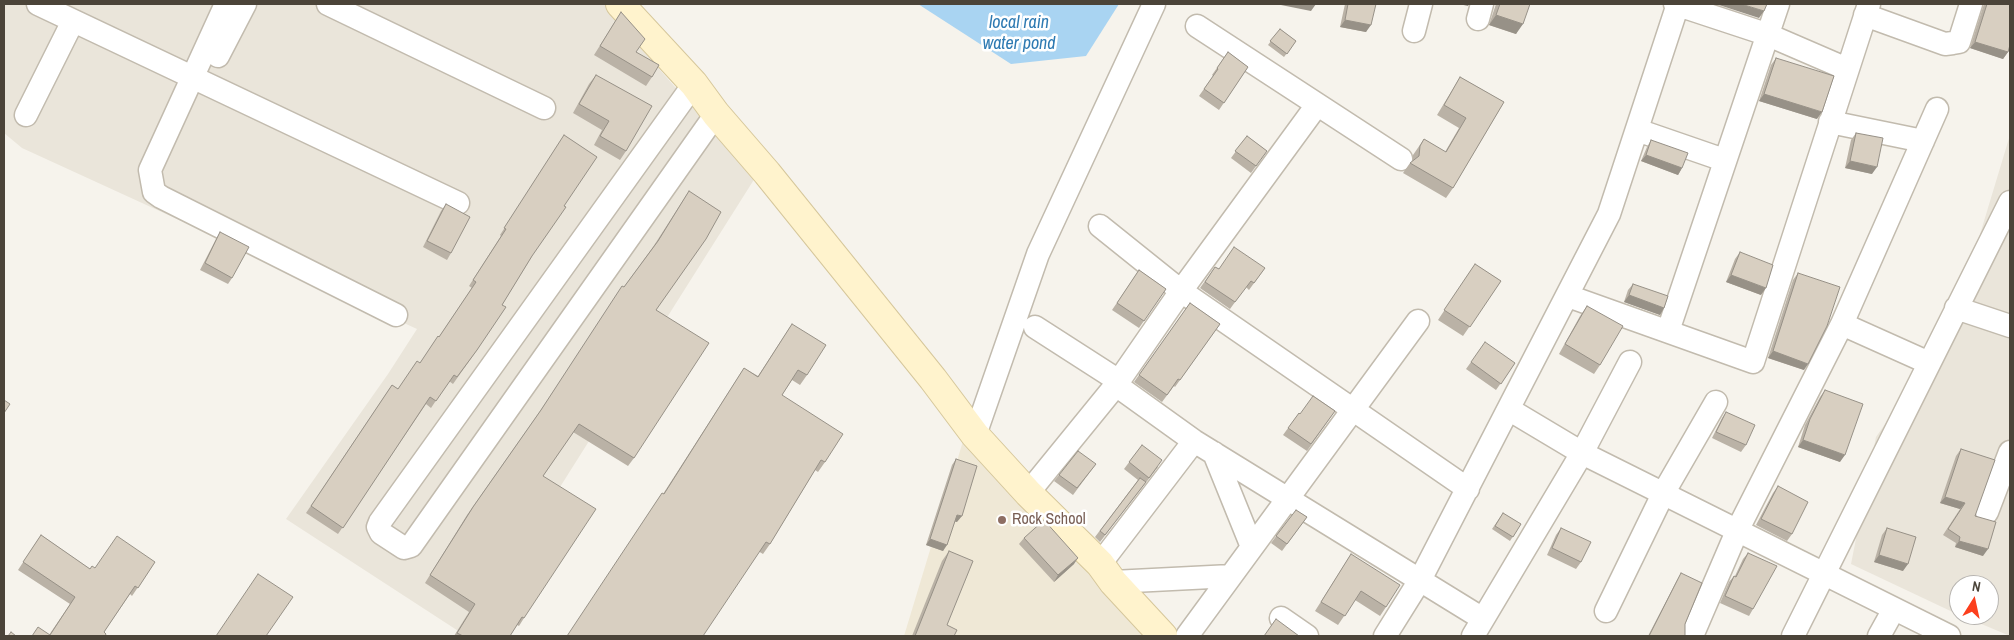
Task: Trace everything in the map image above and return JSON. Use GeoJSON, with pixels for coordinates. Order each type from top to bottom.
{"type":"FeatureCollection","features":[{"type":"Feature","properties":{"kind":"street"},"geometry":{"type":"LineString","coordinates":[[38,4],[198,82],[458,203]]}},
{"type":"Feature","properties":{"kind":"street"},"geometry":{"type":"LineString","coordinates":[[226,4],[164,176],[151,183],[154,192],[396,315]]}},
{"type":"Feature","properties":{"kind":"street"},"geometry":{"type":"LineString","coordinates":[[198,82],[245,4]]}},
{"type":"Feature","properties":{"kind":"street"},"geometry":{"type":"LineString","coordinates":[[328,4],[544,108]]}},
{"type":"Feature","properties":{"kind":"street"},"geometry":{"type":"LineString","coordinates":[[620,4],[694,84],[716,114],[767,173],[933,379],[975,435],[1163,636]]}},
{"type":"Feature","properties":{"kind":"street"},"geometry":{"type":"LineString","coordinates":[[975,435],[1038,254],[1154,4]]}},
{"type":"Feature","properties":{"kind":"street"},"geometry":{"type":"LineString","coordinates":[[1414,31],[1421,4]]}},
{"type":"Feature","properties":{"kind":"street"},"geometry":{"type":"LineString","coordinates":[[1385,636],[1420,580],[1510,410],[1609,214],[1677,4],[1766,34],[1847,69]]}},
{"type":"Feature","properties":{"kind":"street"},"geometry":{"type":"LineString","coordinates":[[1668,330],[1766,34],[1778,4]]}},
{"type":"Feature","properties":{"kind":"street"},"geometry":{"type":"LineString","coordinates":[[1568,296],[1668,330],[1753,362],[1867,9],[1945,44],[1959,42],[1971,4]]}},
{"type":"Feature","properties":{"kind":"street"},"geometry":{"type":"LineString","coordinates":[[26,115],[73,21]]}},
{"type":"Feature","properties":{"kind":"street"},"geometry":{"type":"LineString","coordinates":[[1197,26],[1401,159]]}},
{"type":"Feature","properties":{"kind":"street"},"geometry":{"type":"LineString","coordinates":[[694,84],[380,522],[378,527],[382,533],[404,548],[411,546],[716,114]]}},
{"type":"Feature","properties":{"kind":"street"},"geometry":{"type":"LineString","coordinates":[[1028,492],[1118,383],[1182,291],[1317,105]]}},
{"type":"Feature","properties":{"kind":"street"},"geometry":{"type":"LineString","coordinates":[[1692,636],[1738,529],[1842,324],[1937,109]]}},
{"type":"Feature","properties":{"kind":"street"},"geometry":{"type":"LineString","coordinates":[[1830,122],[1923,141]]}},
{"type":"Feature","properties":{"kind":"street"},"geometry":{"type":"LineString","coordinates":[[1637,130],[1724,160]]}},
{"type":"Feature","properties":{"kind":"street"},"geometry":{"type":"LineString","coordinates":[[645,152],[672,178]]}},
{"type":"Feature","properties":{"kind":"street"},"geometry":{"type":"LineString","coordinates":[[1793,636],[2010,202]]}},
{"type":"Feature","properties":{"kind":"street"},"geometry":{"type":"LineString","coordinates":[[1100,226],[1182,291],[1468,489]]}},
{"type":"Feature","properties":{"kind":"street"},"geometry":{"type":"LineString","coordinates":[[1956,308],[2010,326]]}},
{"type":"Feature","properties":{"kind":"street"},"geometry":{"type":"LineString","coordinates":[[1187,636],[1418,321]]}},
{"type":"Feature","properties":{"kind":"street"},"geometry":{"type":"LineString","coordinates":[[1842,324],[1929,362]]}},
{"type":"Feature","properties":{"kind":"street"},"geometry":{"type":"LineString","coordinates":[[1035,327],[1118,383],[1194,441],[1420,580],[1478,628],[1566,476],[1582,453],[1630,362]]}},
{"type":"Feature","properties":{"kind":"street"},"geometry":{"type":"LineString","coordinates":[[1606,611],[1664,492],[1716,402]]}},
{"type":"Feature","properties":{"kind":"street"},"geometry":{"type":"LineString","coordinates":[[1510,410],[1582,453],[1738,529],[1894,608],[1942,635]]}},
{"type":"Feature","properties":{"kind":"street"},"geometry":{"type":"LineString","coordinates":[[1106,573],[1194,441]]}},
{"type":"Feature","properties":{"kind":"street"},"geometry":{"type":"LineString","coordinates":[[1987,512],[2010,452]]}},
{"type":"Feature","properties":{"kind":"street"},"geometry":{"type":"LineString","coordinates":[[1214,453],[1252,547]]}},
{"type":"Feature","properties":{"kind":"street"},"geometry":{"type":"LineString","coordinates":[[1106,573],[1231,576]]}},
{"type":"Feature","properties":{"kind":"street"},"geometry":{"type":"LineString","coordinates":[[1879,636],[1894,608]]}},
{"type":"Feature","properties":{"kind":"street"},"geometry":{"type":"LineString","coordinates":[[1280,618],[1307,636]]}},
{"type":"Feature","properties":{"kind":"shaded area"},"geometry":{"type":"Polygon","coordinates":[[[4,4],[613,4],[616,20],[755,178],[466,636],[286,519],[388,374],[417,329],[22,148],[4,133],[4,4]]]}},
{"type":"Feature","properties":{"kind":"shaded area"},"geometry":{"type":"Polygon","coordinates":[[[2010,135],[2010,636],[1984,625],[1999,625],[1999,575],[1949,575],[1949,610],[1851,564],[1876,437],[1932,357],[1965,284],[2010,135]]]}},
{"type":"Feature","properties":{"kind":"shaded area","name":"Rock School"},"geometry":{"type":"Polygon","coordinates":[[[970,418],[1172,636],[904,636],[970,418]]]}},
{"type":"Feature","properties":{"kind":"water","name":"local rain water pond"},"geometry":{"type":"Polygon","coordinates":[[[918,4],[1119,4],[1086,56],[1011,64],[918,4]]]}},
{"type":"Feature","properties":{"kind":"building"},"geometry":{"type":"Polygon","coordinates":[[[1348,4],[1376,4],[1371,25],[1345,20],[1348,4]]]}},
{"type":"Feature","properties":{"kind":"building"},"geometry":{"type":"Polygon","coordinates":[[[1500,4],[1530,4],[1523,24],[1496,15],[1500,4]]]}},
{"type":"Feature","properties":{"kind":"building"},"geometry":{"type":"Polygon","coordinates":[[[1741,4],[1767,4],[1764,11],[1741,4]]]}},
{"type":"Feature","properties":{"kind":"building"},"geometry":{"type":"Polygon","coordinates":[[[1987,4],[2010,4],[2010,45],[2008,52],[1975,42],[1987,4]]]}},
{"type":"Feature","properties":{"kind":"building"},"geometry":{"type":"Polygon","coordinates":[[[621,12],[645,39],[636,52],[659,65],[652,77],[600,46],[621,12]]]}},
{"type":"Feature","properties":{"kind":"building"},"geometry":{"type":"Polygon","coordinates":[[[1280,29],[1296,41],[1287,54],[1270,41],[1280,29]]]}},
{"type":"Feature","properties":{"kind":"building"},"geometry":{"type":"Polygon","coordinates":[[[1228,52],[1248,67],[1224,103],[1204,89],[1228,52]]]}},
{"type":"Feature","properties":{"kind":"building"},"geometry":{"type":"Polygon","coordinates":[[[1776,58],[1834,76],[1822,112],[1764,94],[1776,58]]]}},
{"type":"Feature","properties":{"kind":"building"},"geometry":{"type":"Polygon","coordinates":[[[596,75],[652,106],[626,151],[600,136],[609,121],[579,104],[596,75]]]}},
{"type":"Feature","properties":{"kind":"building"},"geometry":{"type":"Polygon","coordinates":[[[1460,77],[1504,102],[1453,188],[1410,163],[1419,156],[1420,146],[1424,139],[1446,152],[1466,118],[1444,105],[1460,77]]]}},
{"type":"Feature","properties":{"kind":"building"},"geometry":{"type":"Polygon","coordinates":[[[1856,133],[1883,138],[1877,167],[1850,161],[1856,133]]]}},
{"type":"Feature","properties":{"kind":"building"},"geometry":{"type":"Polygon","coordinates":[[[564,135],[597,157],[564,206],[566,207],[532,256],[502,305],[506,307],[477,350],[457,377],[454,375],[436,401],[430,397],[343,528],[311,506],[392,385],[398,389],[417,361],[420,363],[439,337],[476,282],[473,280],[506,229],[504,228],[564,135]]]}},
{"type":"Feature","properties":{"kind":"building"},"geometry":{"type":"Polygon","coordinates":[[[1247,136],[1267,151],[1256,166],[1235,151],[1247,136]]]}},
{"type":"Feature","properties":{"kind":"building"},"geometry":{"type":"Polygon","coordinates":[[[1651,140],[1688,153],[1682,168],[1646,155],[1651,140]]]}},
{"type":"Feature","properties":{"kind":"building"},"geometry":{"type":"Polygon","coordinates":[[[689,191],[721,212],[706,239],[656,310],[709,343],[634,458],[579,424],[543,476],[596,509],[510,636],[463,636],[457,633],[475,604],[430,575],[473,507],[541,410],[622,286],[624,287],[658,241],[689,191]]]}},
{"type":"Feature","properties":{"kind":"building"},"geometry":{"type":"Polygon","coordinates":[[[446,204],[470,217],[451,253],[427,241],[446,204]]]}},
{"type":"Feature","properties":{"kind":"building"},"geometry":{"type":"Polygon","coordinates":[[[220,232],[249,247],[232,278],[205,263],[220,232]]]}},
{"type":"Feature","properties":{"kind":"building"},"geometry":{"type":"Polygon","coordinates":[[[1234,247],[1265,268],[1254,283],[1251,281],[1235,302],[1205,282],[1215,267],[1219,269],[1234,247]]]}},
{"type":"Feature","properties":{"kind":"building"},"geometry":{"type":"Polygon","coordinates":[[[1740,252],[1773,265],[1766,288],[1731,275],[1740,252]]]}},
{"type":"Feature","properties":{"kind":"building"},"geometry":{"type":"Polygon","coordinates":[[[1475,264],[1501,281],[1470,327],[1444,310],[1475,264]]]}},
{"type":"Feature","properties":{"kind":"building"},"geometry":{"type":"Polygon","coordinates":[[[1139,270],[1166,289],[1144,321],[1117,303],[1139,270]]]}},
{"type":"Feature","properties":{"kind":"building"},"geometry":{"type":"Polygon","coordinates":[[[1798,273],[1840,287],[1827,326],[1808,364],[1773,351],[1798,273]]]}},
{"type":"Feature","properties":{"kind":"building"},"geometry":{"type":"Polygon","coordinates":[[[1633,284],[1668,296],[1664,308],[1629,295],[1633,284]]]}},
{"type":"Feature","properties":{"kind":"building"},"geometry":{"type":"Polygon","coordinates":[[[1190,303],[1220,324],[1167,395],[1139,375],[1190,303]]]}},
{"type":"Feature","properties":{"kind":"building"},"geometry":{"type":"Polygon","coordinates":[[[1587,306],[1623,326],[1600,365],[1565,344],[1587,306]]]}},
{"type":"Feature","properties":{"kind":"building"},"geometry":{"type":"Polygon","coordinates":[[[792,324],[826,345],[807,375],[798,370],[782,395],[843,434],[825,462],[821,460],[770,544],[766,542],[703,636],[567,636],[662,493],[664,494],[744,368],[758,377],[792,324]]]}},
{"type":"Feature","properties":{"kind":"building"},"geometry":{"type":"Polygon","coordinates":[[[1485,342],[1515,363],[1501,384],[1471,362],[1485,342]]]}},
{"type":"Feature","properties":{"kind":"building"},"geometry":{"type":"Polygon","coordinates":[[[1825,390],[1863,404],[1845,455],[1803,440],[1810,419],[1825,390]]]}},
{"type":"Feature","properties":{"kind":"building"},"geometry":{"type":"Polygon","coordinates":[[[1313,396],[1335,411],[1311,444],[1288,428],[1313,396]]]}},
{"type":"Feature","properties":{"kind":"building"},"geometry":{"type":"Polygon","coordinates":[[[4,400],[10,404],[4,413],[4,400]]]}},
{"type":"Feature","properties":{"kind":"building"},"geometry":{"type":"Polygon","coordinates":[[[1726,412],[1755,425],[1746,445],[1716,432],[1726,412]]]}},
{"type":"Feature","properties":{"kind":"building"},"geometry":{"type":"Polygon","coordinates":[[[1142,445],[1162,460],[1149,478],[1129,462],[1142,445]]]}},
{"type":"Feature","properties":{"kind":"building"},"geometry":{"type":"Polygon","coordinates":[[[1961,449],[1995,460],[1975,516],[1996,522],[1988,549],[1959,541],[1960,537],[1948,529],[1965,503],[1945,497],[1961,449]]]}},
{"type":"Feature","properties":{"kind":"building"},"geometry":{"type":"Polygon","coordinates":[[[1078,451],[1096,464],[1077,488],[1059,475],[1078,451]]]}},
{"type":"Feature","properties":{"kind":"building"},"geometry":{"type":"Polygon","coordinates":[[[956,459],[977,466],[962,516],[957,515],[947,545],[930,539],[956,459]]]}},
{"type":"Feature","properties":{"kind":"building"},"geometry":{"type":"Polygon","coordinates":[[[1140,478],[1146,482],[1105,535],[1100,531],[1140,478]]]}},
{"type":"Feature","properties":{"kind":"building"},"geometry":{"type":"Polygon","coordinates":[[[1778,486],[1808,502],[1792,534],[1761,519],[1778,486]]]}},
{"type":"Feature","properties":{"kind":"building"},"geometry":{"type":"Polygon","coordinates":[[[1296,510],[1307,517],[1287,544],[1276,536],[1296,510]]]}},
{"type":"Feature","properties":{"kind":"building"},"geometry":{"type":"Polygon","coordinates":[[[1503,513],[1521,524],[1513,537],[1495,526],[1503,513]]]}},
{"type":"Feature","properties":{"kind":"building"},"geometry":{"type":"Polygon","coordinates":[[[1044,520],[1078,558],[1058,575],[1024,538],[1044,520]]]}},
{"type":"Feature","properties":{"kind":"building"},"geometry":{"type":"Polygon","coordinates":[[[1561,528],[1591,542],[1581,562],[1552,548],[1561,528]]]}},
{"type":"Feature","properties":{"kind":"building"},"geometry":{"type":"Polygon","coordinates":[[[1887,528],[1916,537],[1908,564],[1879,555],[1887,528]]]}},
{"type":"Feature","properties":{"kind":"building"},"geometry":{"type":"Polygon","coordinates":[[[41,535],[90,569],[92,566],[95,568],[117,536],[155,562],[138,588],[135,586],[104,632],[105,636],[32,636],[38,627],[50,635],[75,597],[23,562],[41,535]]]}},
{"type":"Feature","properties":{"kind":"building"},"geometry":{"type":"Polygon","coordinates":[[[949,551],[973,561],[947,625],[957,630],[954,636],[915,636],[949,551]]]}},
{"type":"Feature","properties":{"kind":"building"},"geometry":{"type":"Polygon","coordinates":[[[1748,553],[1777,566],[1753,609],[1725,596],[1748,553]]]}},
{"type":"Feature","properties":{"kind":"building"},"geometry":{"type":"Polygon","coordinates":[[[1351,554],[1400,585],[1386,607],[1361,591],[1345,616],[1321,602],[1351,554]]]}},
{"type":"Feature","properties":{"kind":"building"},"geometry":{"type":"Polygon","coordinates":[[[1681,573],[1702,583],[1685,624],[1685,636],[1649,636],[1681,573]]]}},
{"type":"Feature","properties":{"kind":"building"},"geometry":{"type":"Polygon","coordinates":[[[258,574],[293,597],[266,636],[216,636],[258,574]]]}},
{"type":"Feature","properties":{"kind":"building"},"geometry":{"type":"Polygon","coordinates":[[[1276,619],[1299,636],[1264,636],[1276,619]]]}},
{"type":"Feature","properties":{"kind":"building"},"geometry":{"type":"Polygon","coordinates":[[[11,632],[16,636],[8,636],[11,632]]]}},
{"type":"Feature","properties":{"kind":"place","name":"Rock School"},"geometry":{"type":"Point","coordinates":[1002,520]}}]}
